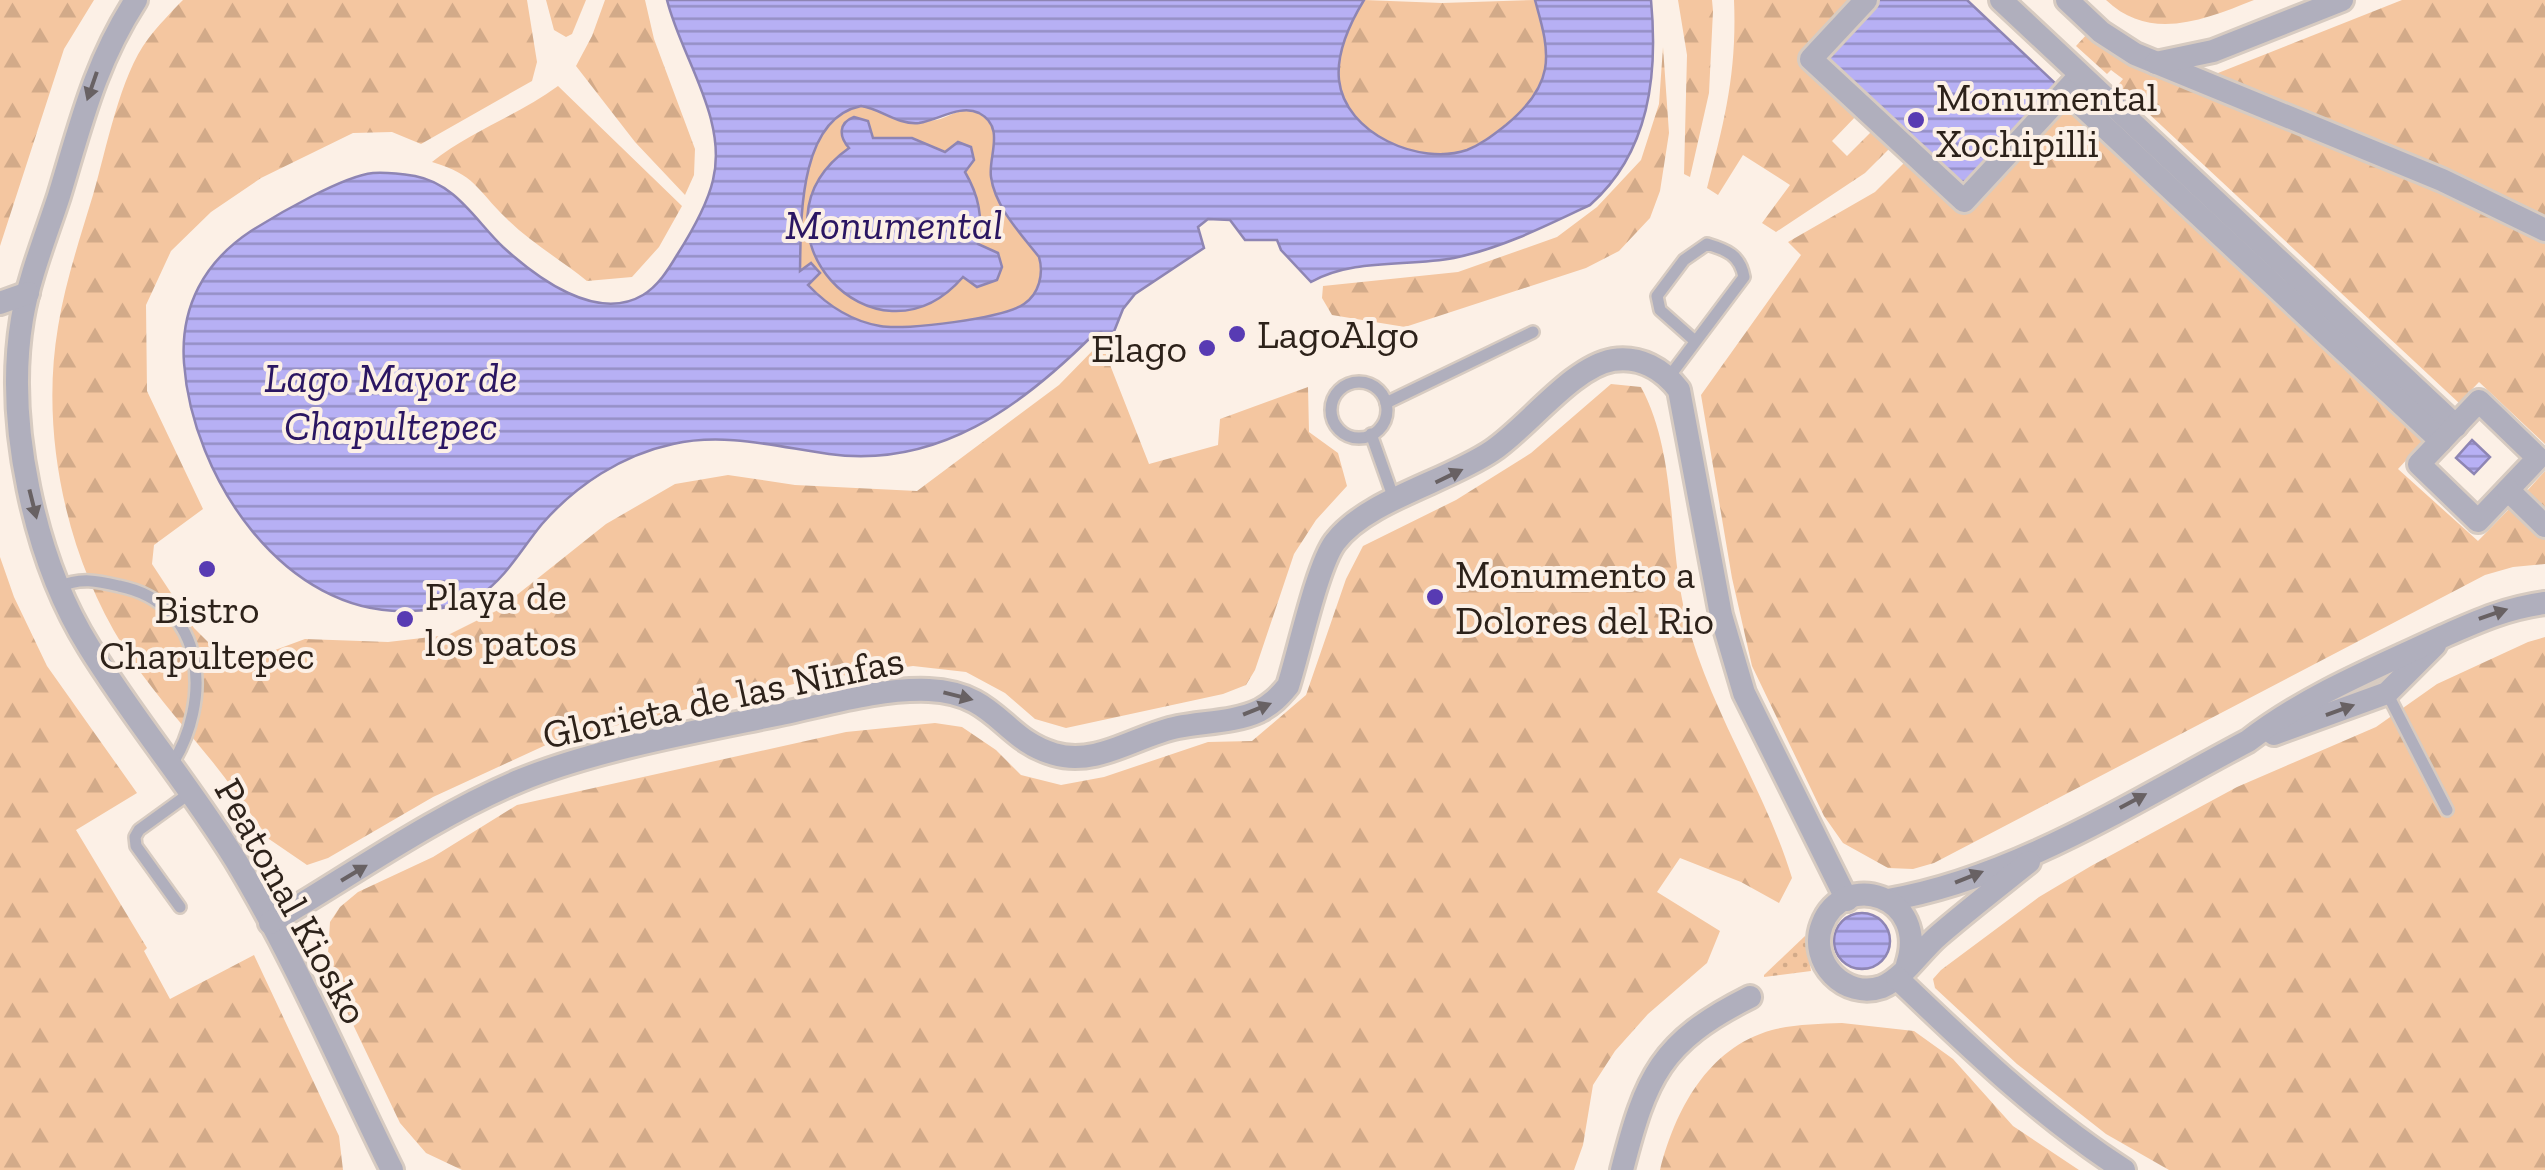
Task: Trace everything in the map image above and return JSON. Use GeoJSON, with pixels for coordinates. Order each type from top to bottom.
{"type":"FeatureCollection","features":[{"type":"Feature","properties":{"kind":"street","name":"Peatonal Kiosko"},"geometry":{"type":"LineString","coordinates":[[136,0],[102,58],[22,321],[17,386],[23,449],[42,541],[87,645],[235,859],[392,1170]]}},
{"type":"Feature","properties":{"kind":"street"},"geometry":{"type":"LineString","coordinates":[[1866,0],[1812,59],[1964,202],[2074,83]]}},
{"type":"Feature","properties":{"kind":"street"},"geometry":{"type":"LineString","coordinates":[[2001,0],[2074,83],[2448,434]]}},
{"type":"Feature","properties":{"kind":"street"},"geometry":{"type":"LineString","coordinates":[[2066,0],[2117,44],[2156,63],[2442,180],[2545,230]]}},
{"type":"Feature","properties":{"kind":"street"},"geometry":{"type":"LineString","coordinates":[[2156,63],[2213,51],[2342,0]]}},
{"type":"Feature","properties":{"kind":"street"},"geometry":{"type":"LineString","coordinates":[[0,303],[28,293]]}},
{"type":"Feature","properties":{"kind":"street","name":"Glorieta de las Ninfas"},"geometry":{"type":"LineString","coordinates":[[270,923],[404,842],[519,781],[561,765],[736,723],[864,697],[928,690],[970,697],[1040,750],[1059,756],[1086,757],[1175,727],[1256,713],[1276,701],[1288,686],[1332,546],[1347,527],[1502,445],[1579,376],[1610,360],[1635,360],[1669,377]]}},
{"type":"Feature","properties":{"kind":"street"},"geometry":{"type":"LineString","coordinates":[[1669,377],[1679,390],[1721,615],[1744,693],[1846,900]]}},
{"type":"Feature","properties":{"kind":"street"},"geometry":{"type":"LineString","coordinates":[[2479,401],[2538,458],[2478,522],[2419,464],[2448,434],[2479,401]]}},
{"type":"Feature","properties":{"kind":"street"},"geometry":{"type":"LineString","coordinates":[[0,436],[23,449]]}},
{"type":"Feature","properties":{"kind":"street"},"geometry":{"type":"LineString","coordinates":[[2508,490],[2545,526]]}},
{"type":"Feature","properties":{"kind":"street"},"geometry":{"type":"LineString","coordinates":[[2248,741],[2274,721],[2371,668],[2505,609],[2545,603]]}},
{"type":"Feature","properties":{"kind":"street"},"geometry":{"type":"LineString","coordinates":[[2047,846],[1939,934],[1883,986],[1867,990],[1848,987],[1827,968],[1818,942],[1821,927],[1828,914],[1846,900],[1867,895],[1888,900],[1946,886],[2047,846],[2248,741],[2386,693],[2445,636]]}},
{"type":"Feature","properties":{"kind":"street"},"geometry":{"type":"LineString","coordinates":[[1888,900],[1906,918],[1912,934],[1912,950],[1902,972]]}},
{"type":"Feature","properties":{"kind":"street"},"geometry":{"type":"LineString","coordinates":[[1902,972],[2026,1098],[2124,1170]]}},
{"type":"Feature","properties":{"kind":"street"},"geometry":{"type":"LineString","coordinates":[[1622,1170],[1635,1116],[1660,1064],[1679,1042],[1713,1016],[1750,997]]}},
{"type":"Feature","properties":{"kind":"lane"},"geometry":{"type":"LineString","coordinates":[[1669,377],[1744,277],[1742,264],[1728,250],[1707,244],[1684,260],[1657,296],[1660,310],[1695,341]]}},
{"type":"Feature","properties":{"kind":"lane"},"geometry":{"type":"LineString","coordinates":[[1386,402],[1533,332]]}},
{"type":"Feature","properties":{"kind":"lane"},"geometry":{"type":"LineString","coordinates":[[1363,382],[1379,390],[1386,402],[1385,420],[1371,434],[1352,436],[1342,432],[1330,414],[1330,404],[1346,385],[1363,382]]}},
{"type":"Feature","properties":{"kind":"lane"},"geometry":{"type":"LineString","coordinates":[[1371,434],[1394,499]]}},
{"type":"Feature","properties":{"kind":"lane"},"geometry":{"type":"LineString","coordinates":[[59,587],[73,580],[93,580],[148,593],[186,628],[194,668],[190,723],[184,745],[171,766]]}},
{"type":"Feature","properties":{"kind":"lane"},"geometry":{"type":"LineString","coordinates":[[2386,693],[2447,810]]}},
{"type":"Feature","properties":{"kind":"lane"},"geometry":{"type":"LineString","coordinates":[[180,907],[136,846],[135,837],[190,793]]}},
{"type":"Feature","properties":{"kind":"green space"},"geometry":{"type":"Polygon","coordinates":[[[0,0],[94,0],[64,49],[0,246],[0,0]]]}},
{"type":"Feature","properties":{"kind":"green space"},"geometry":{"type":"Polygon","coordinates":[[[183,0],[527,0],[537,62],[532,81],[421,144],[392,132],[353,133],[261,178],[211,212],[171,251],[146,305],[147,391],[203,509],[154,545],[152,564],[194,628],[232,666],[305,639],[388,642],[448,635],[498,610],[606,524],[675,484],[728,475],[795,485],[917,491],[1059,385],[1101,342],[1149,464],[1218,445],[1220,419],[1308,387],[1309,432],[1338,453],[1347,486],[1316,520],[1294,554],[1255,670],[1246,685],[1223,694],[1066,728],[1035,719],[1005,693],[966,672],[913,666],[811,680],[559,739],[433,797],[328,858],[307,865],[269,839],[123,646],[86,573],[62,492],[56,451],[53,367],[73,261],[129,72],[148,39],[183,0]]]}},
{"type":"Feature","properties":{"kind":"green space"},"geometry":{"type":"Polygon","coordinates":[[[546,0],[586,0],[572,34],[566,37],[554,30],[546,0]]]}},
{"type":"Feature","properties":{"kind":"green space"},"geometry":{"type":"Polygon","coordinates":[[[605,0],[645,0],[654,39],[695,149],[694,175],[685,195],[635,142],[576,66],[605,0]]]}},
{"type":"Feature","properties":{"kind":"green space"},"geometry":{"type":"Polygon","coordinates":[[[1364,0],[1535,0],[1546,52],[1540,85],[1512,119],[1467,150],[1428,153],[1388,141],[1355,116],[1344,99],[1339,80],[1345,38],[1364,0]]]}},
{"type":"Feature","properties":{"kind":"green space"},"geometry":{"type":"Polygon","coordinates":[[[1678,0],[1712,0],[1713,11],[1709,93],[1690,177],[1684,174],[1687,55],[1678,0]]]}},
{"type":"Feature","properties":{"kind":"green space"},"geometry":{"type":"Polygon","coordinates":[[[1734,0],[1854,0],[1800,58],[1858,114],[1832,141],[1847,156],[1874,129],[1892,146],[1865,173],[1776,232],[1762,223],[1790,185],[1743,155],[1718,195],[1707,188],[1728,95],[1734,50],[1734,0]]]}},
{"type":"Feature","properties":{"kind":"green space"},"geometry":{"type":"Polygon","coordinates":[[[2106,0],[2254,0],[2197,20],[2159,24],[2123,13],[2106,0]]]}},
{"type":"Feature","properties":{"kind":"green space"},"geometry":{"type":"Polygon","coordinates":[[[2402,0],[2545,0],[2545,219],[2213,75],[2402,0]]]}},
{"type":"Feature","properties":{"kind":"green space"},"geometry":{"type":"Polygon","coordinates":[[[2088,33],[2130,61],[2545,236],[2545,444],[2479,382],[2459,403],[2118,85],[2123,79],[2111,70],[2107,74],[2076,46],[2088,33]]]}},
{"type":"Feature","properties":{"kind":"green space"},"geometry":{"type":"Polygon","coordinates":[[[1663,47],[1669,133],[1660,191],[1650,218],[1619,251],[1586,268],[1405,327],[1332,315],[1322,298],[1323,286],[1458,272],[1557,237],[1597,207],[1641,160],[1659,104],[1663,47]]]}},
{"type":"Feature","properties":{"kind":"green space"},"geometry":{"type":"Polygon","coordinates":[[[558,86],[682,206],[659,247],[632,277],[587,281],[515,227],[467,178],[432,162],[558,86]]]}},
{"type":"Feature","properties":{"kind":"green space","name":"Monumental"},"geometry":{"type":"Polygon","coordinates":[[[861,106],[926,121],[973,111],[991,123],[993,185],[1007,214],[1039,257],[1039,283],[1028,300],[1012,309],[975,318],[892,327],[868,324],[849,316],[807,284],[810,263],[800,273],[801,227],[814,151],[825,130],[840,115],[861,106]]]}},
{"type":"Feature","properties":{"kind":"green space"},"geometry":{"type":"Polygon","coordinates":[[[2066,106],[2424,441],[2398,469],[2478,541],[2511,507],[2545,538],[2545,564],[2485,575],[1934,863],[1913,869],[1888,868],[1843,843],[1824,816],[1752,666],[1732,578],[1701,395],[1801,255],[1788,242],[1875,192],[1908,159],[1967,213],[2066,106]]]}},
{"type":"Feature","properties":{"kind":"green space"},"geometry":{"type":"Polygon","coordinates":[[[1611,384],[1641,387],[1653,414],[1666,470],[1680,588],[1696,651],[1792,878],[1779,903],[1741,882],[1680,858],[1657,892],[1720,931],[1707,963],[1648,1014],[1615,1051],[1593,1085],[1583,1145],[1574,1170],[462,1170],[426,1153],[400,1123],[327,970],[330,922],[358,892],[433,857],[517,805],[846,732],[935,723],[962,727],[996,750],[1021,775],[1061,785],[1104,777],[1208,742],[1252,741],[1306,695],[1346,579],[1363,546],[1456,500],[1531,453],[1611,384]]]}},
{"type":"Feature","properties":{"kind":"green space"},"geometry":{"type":"Polygon","coordinates":[[[2545,471],[2545,511],[2526,492],[2545,471]]]}},
{"type":"Feature","properties":{"kind":"green space"},"geometry":{"type":"Polygon","coordinates":[[[0,557],[47,666],[137,793],[76,830],[147,948],[144,951],[170,999],[254,955],[339,1136],[343,1170],[0,1170],[0,557]]]}},
{"type":"Feature","properties":{"kind":"green space"},"geometry":{"type":"Polygon","coordinates":[[[2545,637],[2545,1170],[2169,1170],[2106,1134],[2017,1064],[1935,988],[1933,979],[1941,970],[2039,897],[2091,866],[2237,787],[2376,727],[2437,684],[2545,637]]]}},
{"type":"Feature","properties":{"kind":"green space"},"geometry":{"type":"Polygon","coordinates":[[[1805,936],[1811,971],[1764,977],[1764,975],[1805,936]]]}},
{"type":"Feature","properties":{"kind":"green space"},"geometry":{"type":"Polygon","coordinates":[[[1842,1023],[1914,1031],[1953,1059],[2013,1126],[2079,1170],[1660,1170],[1685,1105],[1697,1085],[1729,1051],[1772,1030],[1842,1023]]]}},
{"type":"Feature","properties":{"kind":"water","name":"Lago Mayor de Chapultepec"},"geometry":{"type":"Polygon","coordinates":[[[667,0],[1364,0],[1342,48],[1339,80],[1344,99],[1355,116],[1388,141],[1407,149],[1448,154],[1478,145],[1506,125],[1540,85],[1546,60],[1535,0],[1651,0],[1653,56],[1646,110],[1638,136],[1610,184],[1590,205],[1524,236],[1454,258],[1345,269],[1311,282],[1281,250],[1277,240],[1245,240],[1230,220],[1208,219],[1198,227],[1204,248],[1135,294],[1123,309],[1111,339],[1101,332],[1094,334],[1007,408],[942,442],[906,452],[869,456],[732,440],[673,444],[618,464],[585,484],[542,524],[498,580],[463,603],[409,611],[364,606],[322,590],[285,565],[253,532],[226,493],[205,451],[191,407],[184,363],[186,323],[198,288],[220,257],[251,231],[328,188],[360,176],[389,173],[415,176],[442,187],[517,259],[568,293],[606,304],[643,295],[666,272],[688,238],[710,190],[716,157],[709,111],[667,0]],[[861,106],[840,115],[825,130],[814,151],[803,200],[800,271],[811,263],[820,273],[808,285],[850,316],[869,324],[893,327],[976,318],[1013,309],[1029,300],[1039,283],[1039,257],[1010,220],[993,188],[994,134],[987,119],[964,110],[911,123],[861,106]]]}},
{"type":"Feature","properties":{"kind":"water"},"geometry":{"type":"Polygon","coordinates":[[[1879,0],[1967,0],[2056,84],[1962,186],[1825,58],[1879,0]]]}},
{"type":"Feature","properties":{"kind":"water","name":"Monumental"},"geometry":{"type":"Polygon","coordinates":[[[854,117],[868,121],[873,138],[912,138],[945,152],[958,142],[971,147],[974,160],[965,172],[979,207],[978,244],[998,253],[1002,267],[997,280],[977,287],[963,277],[928,304],[892,311],[859,302],[831,280],[813,250],[807,216],[818,180],[849,148],[842,131],[854,117]]]}},
{"type":"Feature","properties":{"kind":"water"},"geometry":{"type":"Polygon","coordinates":[[[2472,440],[2490,457],[2474,474],[2456,458],[2472,440]]]}},
{"type":"Feature","properties":{"kind":"water"},"geometry":{"type":"Polygon","coordinates":[[[1862,913],[1882,921],[1890,941],[1882,961],[1862,969],[1842,961],[1834,941],[1842,921],[1862,913]]]}},
{"type":"Feature","properties":{"kind":"place","name":"Monumental Xochipilli"},"geometry":{"type":"Point","coordinates":[1916,120]}},
{"type":"Feature","properties":{"kind":"place","name":"LagoAlgo"},"geometry":{"type":"Point","coordinates":[1237,334]}},
{"type":"Feature","properties":{"kind":"place","name":"Elago"},"geometry":{"type":"Point","coordinates":[1207,348]}},
{"type":"Feature","properties":{"kind":"place","name":"Bistro Chapultepec"},"geometry":{"type":"Point","coordinates":[207,569]}},
{"type":"Feature","properties":{"kind":"place","name":"Monumento a Dolores del Rio"},"geometry":{"type":"Point","coordinates":[1435,597]}},
{"type":"Feature","properties":{"kind":"place","name":"Playa de los patos"},"geometry":{"type":"Point","coordinates":[405,619]}}]}
